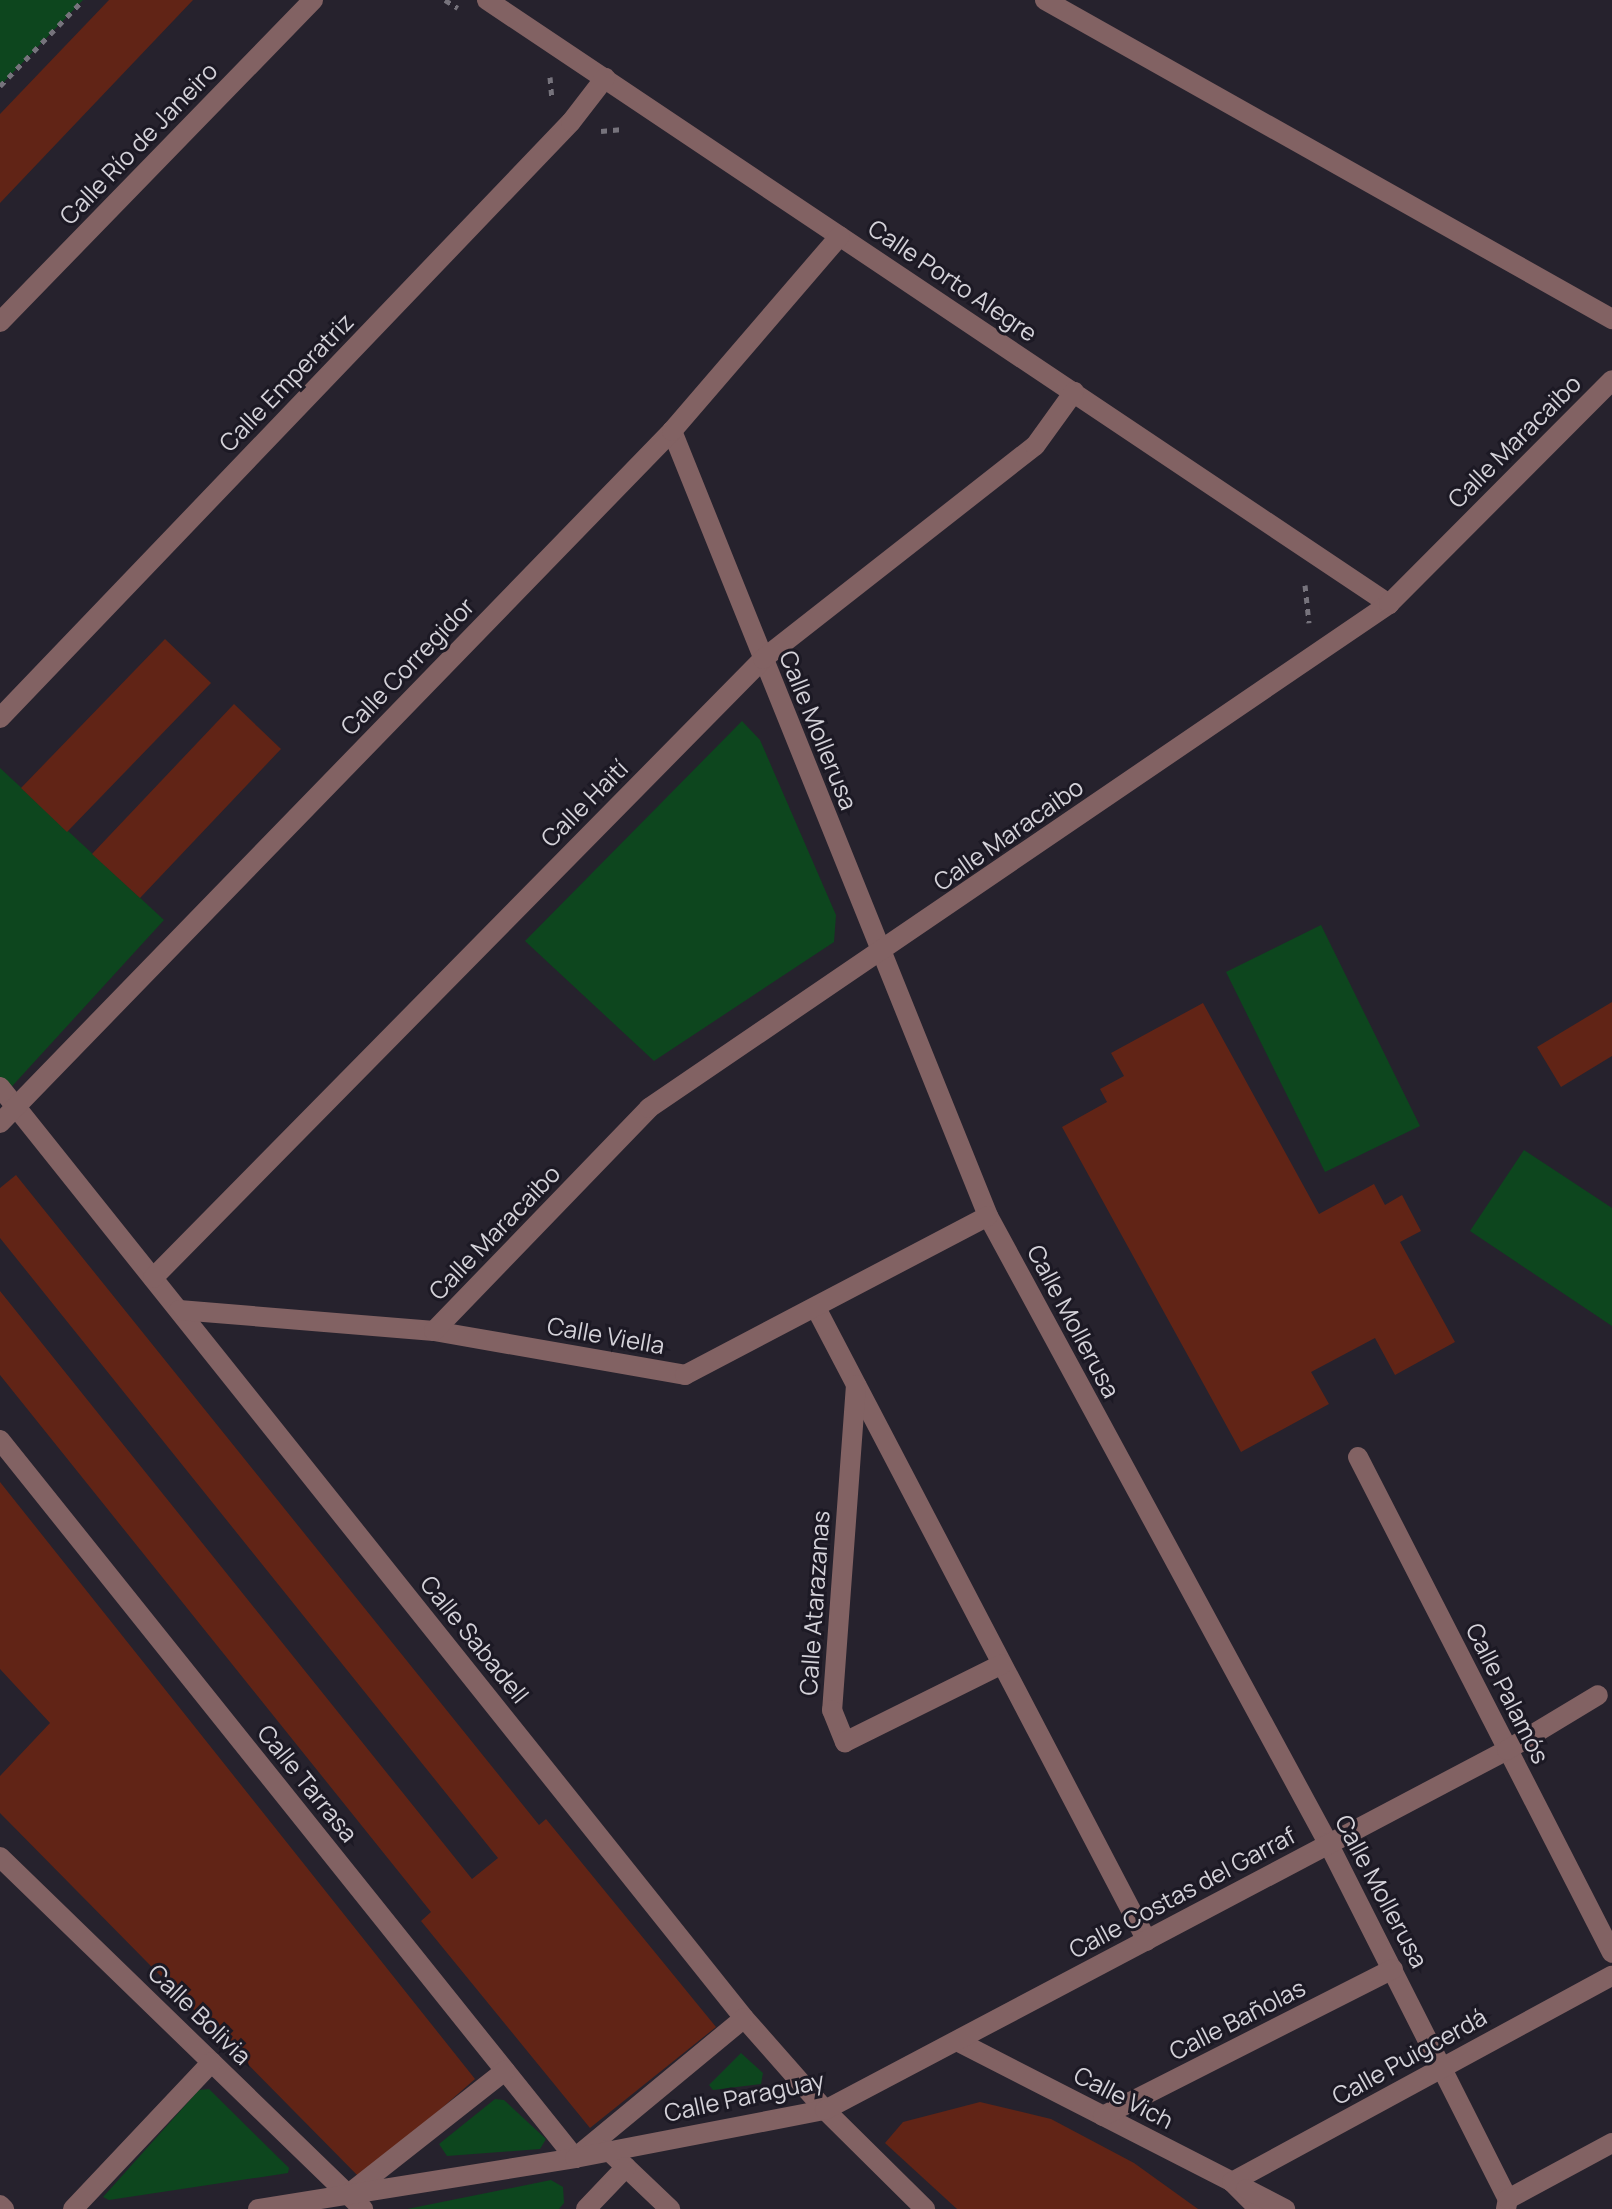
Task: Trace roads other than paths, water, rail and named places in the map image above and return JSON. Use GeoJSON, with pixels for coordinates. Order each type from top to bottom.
{"type":"FeatureCollection","features":[{"type":"Feature","properties":{"kind":"street","name":"Calle Río de Janeiro"},"geometry":{"type":"LineString","coordinates":[[0,322],[313,0]]}},
{"type":"Feature","properties":{"kind":"street","name":"Calle Porto Alegre"},"geometry":{"type":"LineString","coordinates":[[487,0],[1389,604]]}},
{"type":"Feature","properties":{"kind":"street"},"geometry":{"type":"LineString","coordinates":[[1045,0],[1612,319]]}},
{"type":"Feature","properties":{"kind":"street","name":"Calle Emperatriz"},"geometry":{"type":"LineString","coordinates":[[0,718],[571,122],[605,78]]}},
{"type":"Feature","properties":{"kind":"street","name":"Calle Corregidor"},"geometry":{"type":"LineString","coordinates":[[0,1123],[672,431],[840,236]]}},
{"type":"Feature","properties":{"kind":"street","name":"Calle Maracaibo"},"geometry":{"type":"LineString","coordinates":[[434,1331],[649,1108],[880,954],[1389,604],[1612,380]]}},
{"type":"Feature","properties":{"kind":"street","name":"Calle Haití"},"geometry":{"type":"LineString","coordinates":[[153,1278],[763,659],[1035,446],[1074,392]]}},
{"type":"Feature","properties":{"kind":"street","name":"Calle Mollerusa"},"geometry":{"type":"LineString","coordinates":[[672,431],[988,1216],[1328,1843],[1443,2066],[1507,2204]]}},
{"type":"Feature","properties":{"kind":"street","name":"Calle Sabadell"},"geometry":{"type":"LineString","coordinates":[[0,1087],[744,2018],[825,2110],[925,2209]]}},
{"type":"Feature","properties":{"kind":"street","name":"Calle Viella"},"geometry":{"type":"LineString","coordinates":[[179,1310],[434,1331],[685,1375],[988,1216]]}},
{"type":"Feature","properties":{"kind":"street"},"geometry":{"type":"LineString","coordinates":[[816,1308],[1147,1941]]}},
{"type":"Feature","properties":{"kind":"street","name":"Calle Atarazanas"},"geometry":{"type":"LineString","coordinates":[[856,1385],[832,1710],[845,1742],[1002,1664]]}},
{"type":"Feature","properties":{"kind":"street","name":"Calle Tarrasa"},"geometry":{"type":"LineString","coordinates":[[0,1440],[575,2158]]}},
{"type":"Feature","properties":{"kind":"street","name":"Calle Palamós"},"geometry":{"type":"LineString","coordinates":[[1358,1457],[1612,1953]]}},
{"type":"Feature","properties":{"kind":"street","name":"Calle Costas del Garraf"},"geometry":{"type":"LineString","coordinates":[[959,2042],[1507,1750],[1598,1695]]}},
{"type":"Feature","properties":{"kind":"street","name":"Calle Bolivia"},"geometry":{"type":"LineString","coordinates":[[0,1857],[356,2202]]}},
{"type":"Feature","properties":{"kind":"street","name":"Calle Bañolas"},"geometry":{"type":"LineString","coordinates":[[1103,2116],[1393,1969]]}},
{"type":"Feature","properties":{"kind":"street","name":"Calle Puigcerdá"},"geometry":{"type":"LineString","coordinates":[[1232,2182],[1612,1976]]}},
{"type":"Feature","properties":{"kind":"street","name":"Calle Paraguay"},"geometry":{"type":"LineString","coordinates":[[575,2158],[744,2018]]}},
{"type":"Feature","properties":{"kind":"street","name":"Calle Paraguay"},"geometry":{"type":"LineString","coordinates":[[258,2209],[356,2202],[608,2150],[825,2110],[959,2042]]}},
{"type":"Feature","properties":{"kind":"street","name":"Calle Vich"},"geometry":{"type":"LineString","coordinates":[[959,2042],[1232,2182],[1259,2209]]}},
{"type":"Feature","properties":{"kind":"street"},"geometry":{"type":"LineString","coordinates":[[73,2209],[212,2062]]}},
{"type":"Feature","properties":{"kind":"street"},"geometry":{"type":"LineString","coordinates":[[356,2202],[505,2071]]}},
{"type":"Feature","properties":{"kind":"street"},"geometry":{"type":"LineString","coordinates":[[1507,2204],[1612,2143]]}},
{"type":"Feature","properties":{"kind":"street"},"geometry":{"type":"LineString","coordinates":[[608,2150],[670,2209]]}},
{"type":"Feature","properties":{"kind":"street"},"geometry":{"type":"LineString","coordinates":[[586,2209],[626,2167]]}},
{"type":"Feature","properties":{"kind":"street"},"geometry":{"type":"LineString","coordinates":[[1232,2182],[1285,2209]]}}]}
